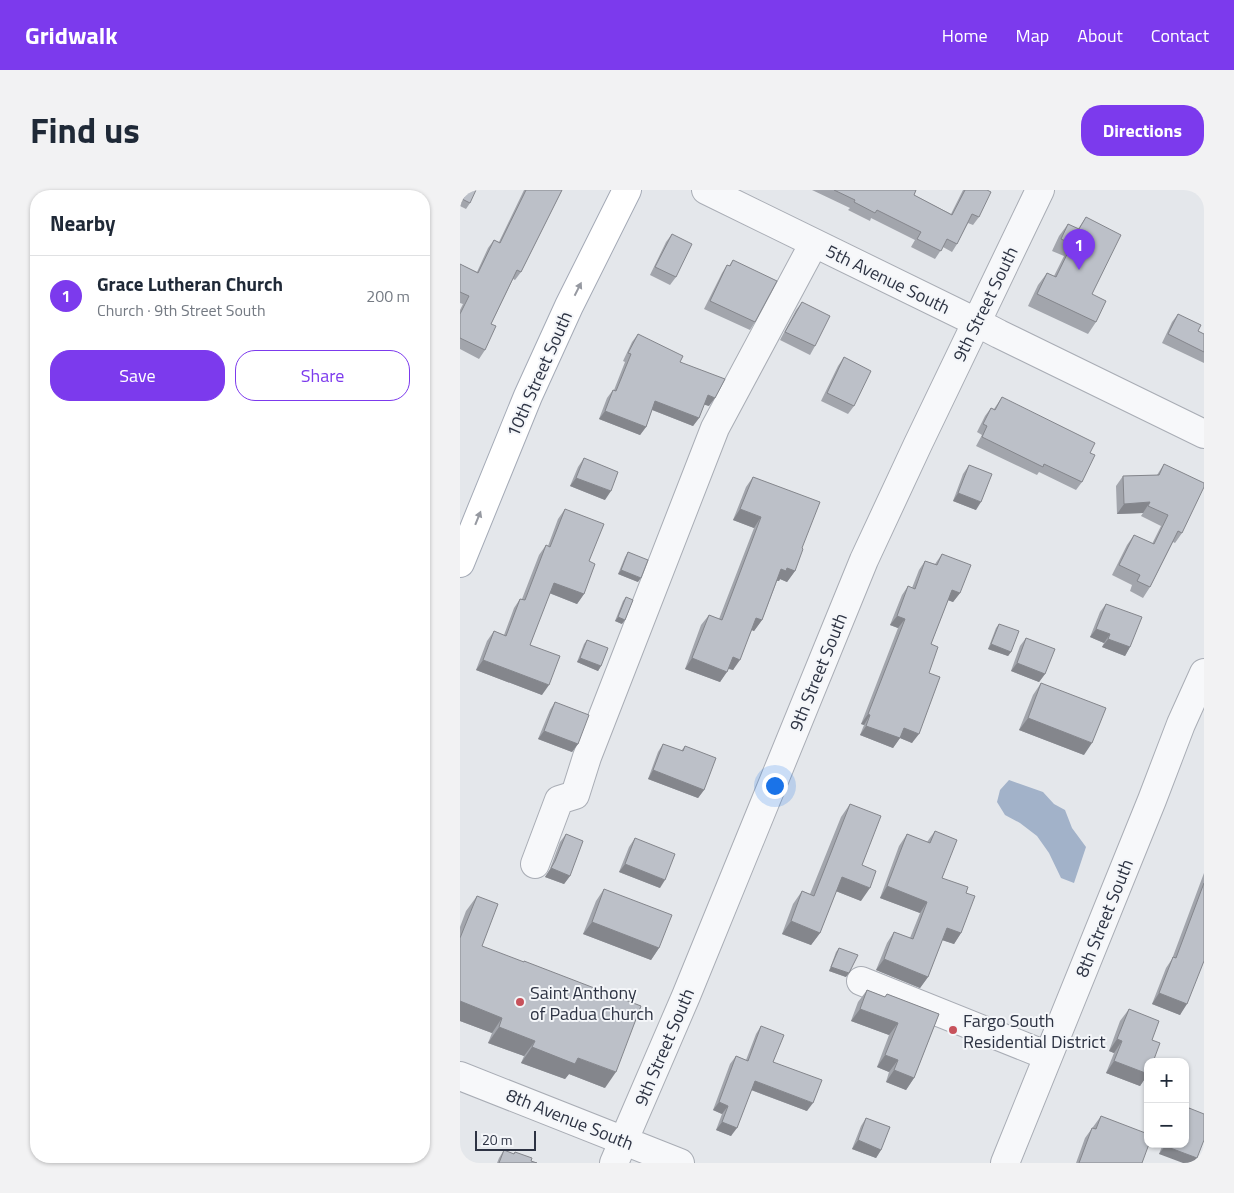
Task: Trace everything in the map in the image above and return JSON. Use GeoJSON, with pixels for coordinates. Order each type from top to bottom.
{"type":"FeatureCollection","features":[{"type":"Feature","properties":{"kind":"main road","name":"10th Street South"},"geometry":{"type":"LineString","coordinates":[[460,563],[532,387],[569,306],[627,190]]}},
{"type":"Feature","properties":{"kind":"street","name":"5th Avenue South"},"geometry":{"type":"LineString","coordinates":[[706,190],[1204,434]]}},
{"type":"Feature","properties":{"kind":"street","name":"9th Street South"},"geometry":{"type":"LineString","coordinates":[[619,1152],[686,996],[864,560],[1040,190]]}},
{"type":"Feature","properties":{"kind":"street"},"geometry":{"type":"LineString","coordinates":[[535,864],[559,800],[574,795],[715,428],[814,243]]}},
{"type":"Feature","properties":{"kind":"street","name":"8th Street South"},"geometry":{"type":"LineString","coordinates":[[1005,1163],[1181,724],[1204,673]]}},
{"type":"Feature","properties":{"kind":"street"},"geometry":{"type":"LineString","coordinates":[[861,981],[1048,1056]]}},
{"type":"Feature","properties":{"kind":"street","name":"8th Avenue South"},"geometry":{"type":"LineString","coordinates":[[460,1076],[619,1152],[680,1163]]}},
{"type":"Feature","properties":{"kind":"water"},"geometry":{"type":"Polygon","coordinates":[[[1009,780],[1043,792],[1054,804],[1065,810],[1072,828],[1086,847],[1074,883],[1061,878],[1049,853],[1037,836],[1020,823],[1005,815],[997,802],[1000,790],[1009,780]]]}},
{"type":"Feature","properties":{"kind":"building"},"geometry":{"type":"Polygon","coordinates":[[[460,190],[476,190],[470,203],[460,198],[460,190]]]}},
{"type":"Feature","properties":{"kind":"building"},"geometry":{"type":"Polygon","coordinates":[[[526,190],[562,190],[521,272],[517,270],[491,324],[496,326],[485,350],[460,338],[460,314],[469,296],[460,292],[460,264],[478,273],[494,240],[500,243],[526,190]]]}},
{"type":"Feature","properties":{"kind":"building"},"geometry":{"type":"Polygon","coordinates":[[[834,190],[916,190],[914,195],[952,215],[965,190],[987,190],[991,192],[979,217],[972,214],[957,244],[947,239],[941,251],[917,239],[921,232],[877,210],[875,213],[854,202],[855,200],[834,190]]]}},
{"type":"Feature","properties":{"kind":"building"},"geometry":{"type":"Polygon","coordinates":[[[1086,217],[1121,235],[1092,294],[1106,301],[1096,322],[1037,294],[1047,273],[1056,277],[1072,244],[1061,239],[1068,224],[1079,229],[1086,217]]]}},
{"type":"Feature","properties":{"kind":"building"},"geometry":{"type":"Polygon","coordinates":[[[672,234],[692,244],[676,277],[655,267],[672,234]]]}},
{"type":"Feature","properties":{"kind":"building"},"geometry":{"type":"Polygon","coordinates":[[[733,260],[777,281],[755,322],[710,301],[727,265],[730,266],[733,260]]]}},
{"type":"Feature","properties":{"kind":"building"},"geometry":{"type":"Polygon","coordinates":[[[802,302],[830,316],[815,346],[785,332],[802,302]]]}},
{"type":"Feature","properties":{"kind":"building"},"geometry":{"type":"Polygon","coordinates":[[[1178,314],[1201,325],[1198,331],[1204,334],[1204,352],[1168,334],[1178,314]]]}},
{"type":"Feature","properties":{"kind":"building"},"geometry":{"type":"Polygon","coordinates":[[[638,334],[683,356],[680,362],[725,379],[715,398],[708,395],[699,418],[655,401],[646,427],[605,411],[613,390],[616,391],[631,354],[628,353],[638,334]]]}},
{"type":"Feature","properties":{"kind":"building"},"geometry":{"type":"Polygon","coordinates":[[[844,357],[871,371],[854,406],[827,393],[844,357]]]}},
{"type":"Feature","properties":{"kind":"building"},"geometry":{"type":"Polygon","coordinates":[[[1002,397],[1095,443],[1090,453],[1095,455],[1082,482],[1044,464],[1043,467],[982,437],[987,426],[983,424],[991,408],[995,410],[1002,397]]]}},
{"type":"Feature","properties":{"kind":"building"},"geometry":{"type":"Polygon","coordinates":[[[584,458],[618,472],[611,491],[576,478],[584,458]]]}},
{"type":"Feature","properties":{"kind":"building"},"geometry":{"type":"Polygon","coordinates":[[[1164,464],[1204,483],[1204,487],[1182,533],[1178,531],[1150,587],[1137,581],[1140,575],[1119,565],[1134,535],[1154,544],[1168,515],[1148,506],[1150,502],[1124,504],[1123,476],[1159,475],[1164,464]]]}},
{"type":"Feature","properties":{"kind":"building"},"geometry":{"type":"Polygon","coordinates":[[[969,465],[992,474],[981,502],[958,493],[969,465]]]}},
{"type":"Feature","properties":{"kind":"building"},"geometry":{"type":"Polygon","coordinates":[[[753,477],[820,502],[795,571],[787,568],[786,571],[781,569],[762,620],[756,618],[740,660],[733,657],[727,672],[692,658],[709,615],[722,620],[761,517],[740,509],[753,477]]]}},
{"type":"Feature","properties":{"kind":"building"},"geometry":{"type":"Polygon","coordinates":[[[565,509],[604,524],[589,561],[595,564],[584,594],[554,583],[530,645],[560,656],[549,685],[483,660],[494,631],[506,636],[520,599],[525,600],[546,545],[550,547],[565,509]]]}},
{"type":"Feature","properties":{"kind":"building"},"geometry":{"type":"Polygon","coordinates":[[[628,552],[648,560],[641,578],[621,570],[628,552]]]}},
{"type":"Feature","properties":{"kind":"building"},"geometry":{"type":"Polygon","coordinates":[[[942,554],[971,565],[960,593],[952,590],[931,644],[938,647],[929,673],[940,677],[919,734],[904,728],[900,738],[866,726],[870,715],[868,714],[905,619],[897,616],[908,586],[915,589],[925,561],[937,565],[942,554]]]}},
{"type":"Feature","properties":{"kind":"building"},"geometry":{"type":"Polygon","coordinates":[[[626,597],[633,600],[625,620],[618,617],[626,597]]]}},
{"type":"Feature","properties":{"kind":"building"},"geometry":{"type":"Polygon","coordinates":[[[1106,604],[1142,617],[1130,647],[1108,639],[1110,634],[1096,629],[1106,604]]]}},
{"type":"Feature","properties":{"kind":"building"},"geometry":{"type":"Polygon","coordinates":[[[999,624],[1019,631],[1011,652],[991,644],[999,624]]]}},
{"type":"Feature","properties":{"kind":"building"},"geometry":{"type":"Polygon","coordinates":[[[1026,638],[1055,649],[1045,674],[1017,663],[1026,638]]]}},
{"type":"Feature","properties":{"kind":"building"},"geometry":{"type":"Polygon","coordinates":[[[587,640],[608,648],[601,666],[580,658],[587,640]]]}},
{"type":"Feature","properties":{"kind":"building"},"geometry":{"type":"Polygon","coordinates":[[[1041,683],[1106,708],[1092,743],[1028,718],[1041,683]]]}},
{"type":"Feature","properties":{"kind":"building"},"geometry":{"type":"Polygon","coordinates":[[[555,702],[589,715],[578,744],[544,731],[555,702]]]}},
{"type":"Feature","properties":{"kind":"building"},"geometry":{"type":"Polygon","coordinates":[[[663,744],[683,751],[685,746],[716,758],[704,790],[653,770],[663,744]]]}},
{"type":"Feature","properties":{"kind":"building"},"geometry":{"type":"Polygon","coordinates":[[[850,804],[881,816],[862,865],[876,871],[870,888],[842,877],[820,933],[791,921],[802,891],[814,896],[850,804]]]}},
{"type":"Feature","properties":{"kind":"building"},"geometry":{"type":"Polygon","coordinates":[[[935,831],[957,840],[942,878],[968,887],[966,893],[975,896],[961,933],[947,928],[928,977],[884,959],[894,932],[913,939],[927,902],[887,886],[907,834],[930,843],[935,831]]]}},
{"type":"Feature","properties":{"kind":"building"},"geometry":{"type":"Polygon","coordinates":[[[566,834],[583,841],[570,876],[551,868],[566,834]]]}},
{"type":"Feature","properties":{"kind":"building"},"geometry":{"type":"Polygon","coordinates":[[[635,838],[675,854],[665,880],[625,864],[635,838]]]}},
{"type":"Feature","properties":{"kind":"building"},"geometry":{"type":"Polygon","coordinates":[[[1204,883],[1204,961],[1187,1004],[1159,993],[1173,957],[1176,958],[1204,883]]]}},
{"type":"Feature","properties":{"kind":"building"},"geometry":{"type":"Polygon","coordinates":[[[604,889],[672,915],[659,948],[592,922],[604,889]]]}},
{"type":"Feature","properties":{"kind":"building","name":"Saint Anthony of Padua Church"},"geometry":{"type":"Polygon","coordinates":[[[477,896],[498,904],[482,946],[641,1006],[616,1072],[578,1058],[575,1064],[532,1047],[535,1041],[499,1027],[502,1018],[460,1001],[460,938],[477,896]]]}},
{"type":"Feature","properties":{"kind":"building"},"geometry":{"type":"Polygon","coordinates":[[[839,948],[858,955],[849,973],[831,967],[839,948]]]}},
{"type":"Feature","properties":{"kind":"building"},"geometry":{"type":"Polygon","coordinates":[[[867,990],[885,997],[887,994],[939,1014],[914,1078],[894,1070],[898,1060],[885,1055],[898,1023],[860,1009],[867,990]]]}},
{"type":"Feature","properties":{"kind":"building"},"geometry":{"type":"Polygon","coordinates":[[[1129,1009],[1159,1021],[1152,1040],[1160,1043],[1154,1058],[1144,1058],[1144,1072],[1114,1061],[1122,1041],[1117,1039],[1129,1009]]]}},
{"type":"Feature","properties":{"kind":"building"},"geometry":{"type":"Polygon","coordinates":[[[761,1026],[784,1035],[773,1062],[822,1080],[813,1103],[755,1081],[737,1128],[722,1122],[728,1106],[719,1102],[736,1056],[748,1061],[761,1026]]]}},
{"type":"Feature","properties":{"kind":"building"},"geometry":{"type":"Polygon","coordinates":[[[1189,1108],[1204,1114],[1204,1140],[1197,1158],[1170,1148],[1189,1148],[1189,1108]]]}},
{"type":"Feature","properties":{"kind":"building"},"geometry":{"type":"Polygon","coordinates":[[[1101,1116],[1144,1132],[1144,1148],[1148,1148],[1142,1163],[1079,1163],[1092,1128],[1096,1129],[1101,1116]]]}},
{"type":"Feature","properties":{"kind":"building"},"geometry":{"type":"Polygon","coordinates":[[[866,1118],[890,1127],[881,1150],[858,1140],[866,1118]]]}},
{"type":"Feature","properties":{"kind":"building"},"geometry":{"type":"Polygon","coordinates":[[[504,1150],[532,1158],[531,1161],[537,1163],[499,1163],[504,1150]]]}},
{"type":"Feature","properties":{"kind":"place","name":"Grace Lutheran Church"},"geometry":{"type":"Point","coordinates":[1079,270]}},
{"type":"Feature","properties":{"kind":"place","name":"Saint Anthony of Padua Church"},"geometry":{"type":"Point","coordinates":[520,1002]}},
{"type":"Feature","properties":{"kind":"place","name":"Fargo South Residential District"},"geometry":{"type":"Point","coordinates":[953,1030]}}]}
